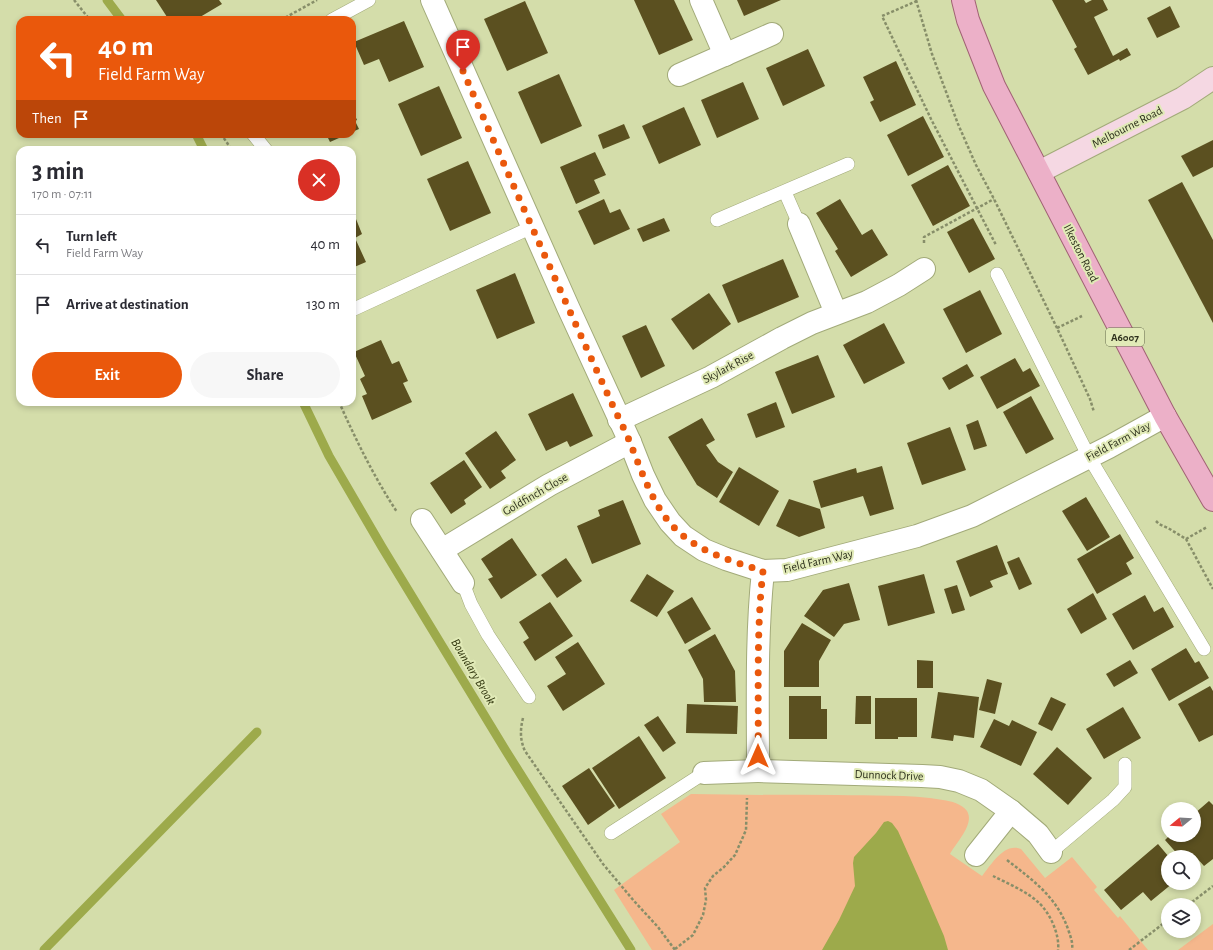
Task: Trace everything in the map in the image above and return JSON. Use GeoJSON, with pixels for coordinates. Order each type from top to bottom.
{"type":"FeatureCollection","features":[{"type":"Feature","properties":{"kind":"main road","name":"Ilkeston Road"},"geometry":{"type":"LineString","coordinates":[[963,0],[968,20],[994,86],[1165,416],[1213,500]]}},
{"type":"Feature","properties":{"kind":"street","name":"Field Farm Way"},"geometry":{"type":"LineString","coordinates":[[432,0],[655,500],[670,522],[683,536],[704,550],[763,571],[787,570],[917,536],[947,526],[983,511],[1109,447],[1165,416]]}},
{"type":"Feature","properties":{"kind":"street"},"geometry":{"type":"LineString","coordinates":[[700,0],[725,54]]}},
{"type":"Feature","properties":{"kind":"street"},"geometry":{"type":"LineString","coordinates":[[679,74],[772,34]]}},
{"type":"Feature","properties":{"kind":"street","name":"Melbourne Road"},"geometry":{"type":"LineString","coordinates":[[1039,172],[1183,98],[1213,78]]}},
{"type":"Feature","properties":{"kind":"street"},"geometry":{"type":"LineString","coordinates":[[799,224],[836,313]]}},
{"type":"Feature","properties":{"kind":"street","name":"Skylark Rise"},"geometry":{"type":"LineString","coordinates":[[620,420],[711,377],[812,323],[867,302],[899,285],[924,269]]}},
{"type":"Feature","properties":{"kind":"street","name":"Goldfinch Close"},"geometry":{"type":"LineString","coordinates":[[442,550],[549,485],[630,442]]}},
{"type":"Feature","properties":{"kind":"street"},"geometry":{"type":"LineString","coordinates":[[422,520],[463,583]]}},
{"type":"Feature","properties":{"kind":"street"},"geometry":{"type":"LineString","coordinates":[[753,771],[760,598],[763,571]]}},
{"type":"Feature","properties":{"kind":"street","name":"Dunnock Drive"},"geometry":{"type":"LineString","coordinates":[[704,773],[753,771],[940,777],[959,781],[981,790],[1011,810],[1038,834],[1051,852]]}},
{"type":"Feature","properties":{"kind":"street"},"geometry":{"type":"LineString","coordinates":[[981,849],[1011,810]]}},
{"type":"Feature","properties":{"kind":"lane"},"geometry":{"type":"LineString","coordinates":[[340,16],[370,0]]}},
{"type":"Feature","properties":{"kind":"lane"},"geometry":{"type":"LineString","coordinates":[[256,138],[263,146]]}},
{"type":"Feature","properties":{"kind":"lane"},"geometry":{"type":"LineString","coordinates":[[717,220],[848,164]]}},
{"type":"Feature","properties":{"kind":"lane"},"geometry":{"type":"LineString","coordinates":[[785,192],[799,224]]}},
{"type":"Feature","properties":{"kind":"lane"},"geometry":{"type":"LineString","coordinates":[[356,308],[532,227]]}},
{"type":"Feature","properties":{"kind":"lane"},"geometry":{"type":"LineString","coordinates":[[997,274],[1089,457],[1204,649]]}},
{"type":"Feature","properties":{"kind":"lane"},"geometry":{"type":"LineString","coordinates":[[463,583],[470,604],[488,635],[529,697]]}},
{"type":"Feature","properties":{"kind":"lane"},"geometry":{"type":"LineString","coordinates":[[1051,852],[1113,800],[1125,787],[1125,764]]}},
{"type":"Feature","properties":{"kind":"lane"},"geometry":{"type":"LineString","coordinates":[[611,833],[704,773]]}},
{"type":"Feature","properties":{"kind":"path"},"geometry":{"type":"LineString","coordinates":[[74,0],[87,16]]}},
{"type":"Feature","properties":{"kind":"path"},"geometry":{"type":"LineString","coordinates":[[287,16],[317,0]]}},
{"type":"Feature","properties":{"kind":"path"},"geometry":{"type":"LineString","coordinates":[[996,245],[931,119],[882,16],[916,0],[947,97],[976,165],[1061,335],[1090,399],[1096,421],[1109,447]]}},
{"type":"Feature","properties":{"kind":"path"},"geometry":{"type":"LineString","coordinates":[[924,269],[924,237],[994,199]]}},
{"type":"Feature","properties":{"kind":"path"},"geometry":{"type":"LineString","coordinates":[[1154,520],[1186,539],[1213,589]]}},
{"type":"Feature","properties":{"kind":"path"},"geometry":{"type":"LineString","coordinates":[[1186,539],[1213,524]]}},
{"type":"Feature","properties":{"kind":"path"},"geometry":{"type":"LineString","coordinates":[[675,949],[694,935],[703,915],[706,900],[706,888],[714,876],[735,855],[742,840],[746,830],[753,771]]}},
{"type":"Feature","properties":{"kind":"path"},"geometry":{"type":"LineString","coordinates":[[1058,950],[1059,943],[1054,926],[1039,903],[1021,890],[981,872],[970,862],[981,849],[1035,882],[1055,902],[1065,919],[1073,944],[1072,950]]}},
{"type":"Feature","properties":{"kind":"path"},"geometry":{"type":"LineString","coordinates":[[1197,898],[1213,886]]}},
{"type":"Feature","properties":{"kind":"path"},"geometry":{"type":"LineString","coordinates":[[1129,950],[1161,925]]}},
{"type":"Feature","properties":{"kind":"shaded area"},"geometry":{"type":"Polygon","coordinates":[[[691,794],[890,796],[930,798],[953,802],[962,806],[967,811],[969,822],[964,833],[950,854],[982,876],[998,856],[1009,849],[1021,849],[1045,878],[1072,857],[1097,887],[1094,890],[1118,918],[1120,916],[1148,950],[652,950],[614,890],[680,842],[661,814],[691,794]]]}},
{"type":"Feature","properties":{"kind":"shaded area"},"geometry":{"type":"Polygon","coordinates":[[[888,821],[892,823],[898,831],[944,936],[948,950],[822,950],[839,920],[855,886],[853,863],[854,857],[884,822],[888,821]]]}},
{"type":"Feature","properties":{"kind":"shaded area"},"geometry":{"type":"Polygon","coordinates":[[[1213,924],[1213,950],[1178,950],[1194,938],[1201,938],[1201,933],[1213,924]]]}},
{"type":"Feature","properties":{"kind":"building"},"geometry":{"type":"Polygon","coordinates":[[[156,0],[219,0],[222,4],[202,16],[166,16],[156,0]]]}},
{"type":"Feature","properties":{"kind":"building"},"geometry":{"type":"Polygon","coordinates":[[[634,0],[674,0],[693,40],[659,55],[634,0]]]}},
{"type":"Feature","properties":{"kind":"building"},"geometry":{"type":"Polygon","coordinates":[[[737,0],[781,0],[744,16],[737,0]]]}},
{"type":"Feature","properties":{"kind":"building"},"geometry":{"type":"Polygon","coordinates":[[[1052,0],[1084,0],[1086,3],[1092,0],[1103,0],[1108,10],[1094,17],[1113,56],[1127,48],[1131,55],[1120,61],[1119,59],[1088,75],[1074,49],[1077,47],[1052,0]]]}},
{"type":"Feature","properties":{"kind":"building"},"geometry":{"type":"Polygon","coordinates":[[[525,1],[548,53],[507,71],[484,19],[525,1]]]}},
{"type":"Feature","properties":{"kind":"building"},"geometry":{"type":"Polygon","coordinates":[[[1170,6],[1180,27],[1157,38],[1147,18],[1170,6]]]}},
{"type":"Feature","properties":{"kind":"building"},"geometry":{"type":"Polygon","coordinates":[[[404,21],[424,67],[389,82],[379,59],[364,65],[356,47],[356,41],[404,21]]]}},
{"type":"Feature","properties":{"kind":"building"},"geometry":{"type":"Polygon","coordinates":[[[808,49],[825,86],[783,106],[766,68],[808,49]]]}},
{"type":"Feature","properties":{"kind":"building"},"geometry":{"type":"Polygon","coordinates":[[[896,61],[916,105],[880,122],[870,102],[874,100],[863,77],[896,61]]]}},
{"type":"Feature","properties":{"kind":"building"},"geometry":{"type":"Polygon","coordinates":[[[559,74],[582,126],[541,144],[518,92],[559,74]]]}},
{"type":"Feature","properties":{"kind":"building"},"geometry":{"type":"Polygon","coordinates":[[[743,82],[759,119],[717,138],[701,100],[743,82]]]}},
{"type":"Feature","properties":{"kind":"building"},"geometry":{"type":"Polygon","coordinates":[[[439,86],[462,138],[421,156],[398,104],[439,86]]]}},
{"type":"Feature","properties":{"kind":"building"},"geometry":{"type":"Polygon","coordinates":[[[684,107],[701,145],[659,164],[642,126],[684,107]]]}},
{"type":"Feature","properties":{"kind":"building"},"geometry":{"type":"Polygon","coordinates":[[[923,116],[944,157],[908,176],[887,135],[923,116]]]}},
{"type":"Feature","properties":{"kind":"building"},"geometry":{"type":"Polygon","coordinates":[[[356,123],[359,129],[356,130],[356,123]]]}},
{"type":"Feature","properties":{"kind":"building"},"geometry":{"type":"Polygon","coordinates":[[[624,124],[630,138],[603,149],[598,135],[624,124]]]}},
{"type":"Feature","properties":{"kind":"building"},"geometry":{"type":"Polygon","coordinates":[[[328,138],[339,138],[330,142],[328,138]]]}},
{"type":"Feature","properties":{"kind":"building"},"geometry":{"type":"Polygon","coordinates":[[[1213,140],[1213,167],[1193,177],[1181,156],[1213,140]]]}},
{"type":"Feature","properties":{"kind":"building"},"geometry":{"type":"Polygon","coordinates":[[[595,152],[606,175],[594,180],[600,193],[576,204],[560,167],[595,152]]]}},
{"type":"Feature","properties":{"kind":"building"},"geometry":{"type":"Polygon","coordinates":[[[468,161],[491,213],[450,231],[427,179],[468,161]]]}},
{"type":"Feature","properties":{"kind":"building"},"geometry":{"type":"Polygon","coordinates":[[[948,165],[970,206],[933,226],[911,185],[948,165]]]}},
{"type":"Feature","properties":{"kind":"building"},"geometry":{"type":"Polygon","coordinates":[[[1182,182],[1213,240],[1213,323],[1148,200],[1182,182]]]}},
{"type":"Feature","properties":{"kind":"building"},"geometry":{"type":"Polygon","coordinates":[[[604,199],[610,213],[620,209],[630,229],[594,245],[578,211],[604,199]]]}},
{"type":"Feature","properties":{"kind":"building"},"geometry":{"type":"Polygon","coordinates":[[[840,199],[862,235],[872,229],[888,255],[851,277],[835,251],[838,249],[816,213],[840,199]]]}},
{"type":"Feature","properties":{"kind":"building"},"geometry":{"type":"Polygon","coordinates":[[[664,218],[670,231],[643,242],[637,229],[664,218]]]}},
{"type":"Feature","properties":{"kind":"building"},"geometry":{"type":"Polygon","coordinates":[[[973,218],[995,259],[969,273],[947,232],[973,218]]]}},
{"type":"Feature","properties":{"kind":"building"},"geometry":{"type":"Polygon","coordinates":[[[356,219],[362,234],[356,237],[356,219]]]}},
{"type":"Feature","properties":{"kind":"building"},"geometry":{"type":"Polygon","coordinates":[[[356,240],[366,262],[356,266],[356,240]]]}},
{"type":"Feature","properties":{"kind":"building"},"geometry":{"type":"Polygon","coordinates":[[[783,259],[799,297],[738,323],[722,285],[783,259]]]}},
{"type":"Feature","properties":{"kind":"building"},"geometry":{"type":"Polygon","coordinates":[[[515,273],[535,323],[497,339],[476,290],[515,273]]]}},
{"type":"Feature","properties":{"kind":"building"},"geometry":{"type":"Polygon","coordinates":[[[980,290],[1002,334],[966,353],[943,309],[980,290]]]}},
{"type":"Feature","properties":{"kind":"building"},"geometry":{"type":"Polygon","coordinates":[[[709,293],[731,324],[693,350],[671,319],[709,293]]]}},
{"type":"Feature","properties":{"kind":"building"},"geometry":{"type":"Polygon","coordinates":[[[884,323],[905,363],[864,384],[843,345],[884,323]]]}},
{"type":"Feature","properties":{"kind":"building"},"geometry":{"type":"Polygon","coordinates":[[[646,325],[665,366],[641,378],[622,336],[646,325]]]}},
{"type":"Feature","properties":{"kind":"building"},"geometry":{"type":"Polygon","coordinates":[[[381,340],[392,364],[399,361],[408,381],[403,383],[412,402],[372,420],[362,396],[367,394],[360,379],[365,376],[356,356],[356,351],[381,340]]]}},
{"type":"Feature","properties":{"kind":"building"},"geometry":{"type":"Polygon","coordinates":[[[818,355],[835,397],[792,414],[775,372],[818,355]]]}},
{"type":"Feature","properties":{"kind":"building"},"geometry":{"type":"Polygon","coordinates":[[[1015,358],[1023,372],[1030,368],[1040,386],[997,409],[980,377],[1015,358]]]}},
{"type":"Feature","properties":{"kind":"building"},"geometry":{"type":"Polygon","coordinates":[[[967,364],[974,376],[949,390],[942,378],[967,364]]]}},
{"type":"Feature","properties":{"kind":"building"},"geometry":{"type":"Polygon","coordinates":[[[573,393],[593,436],[570,447],[567,441],[546,451],[528,414],[573,393]]]}},
{"type":"Feature","properties":{"kind":"building"},"geometry":{"type":"Polygon","coordinates":[[[1031,396],[1054,439],[1026,454],[1003,412],[1031,396]]]}},
{"type":"Feature","properties":{"kind":"building"},"geometry":{"type":"Polygon","coordinates":[[[776,402],[785,427],[756,438],[747,414],[776,402]]]}},
{"type":"Feature","properties":{"kind":"building"},"geometry":{"type":"Polygon","coordinates":[[[702,418],[715,440],[706,445],[718,462],[733,472],[717,498],[697,485],[668,437],[702,418]]]}},
{"type":"Feature","properties":{"kind":"building"},"geometry":{"type":"Polygon","coordinates":[[[978,420],[987,446],[974,450],[966,425],[978,420]]]}},
{"type":"Feature","properties":{"kind":"building"},"geometry":{"type":"Polygon","coordinates":[[[950,427],[966,470],[922,485],[907,443],[950,427]]]}},
{"type":"Feature","properties":{"kind":"building"},"geometry":{"type":"Polygon","coordinates":[[[496,431],[516,460],[501,471],[506,478],[490,489],[465,453],[496,431]]]}},
{"type":"Feature","properties":{"kind":"building"},"geometry":{"type":"Polygon","coordinates":[[[464,460],[482,487],[464,500],[466,504],[451,514],[430,483],[464,460]]]}},
{"type":"Feature","properties":{"kind":"building"},"geometry":{"type":"Polygon","coordinates":[[[882,466],[894,509],[870,516],[863,496],[821,508],[813,481],[856,468],[857,473],[882,466]]]}},
{"type":"Feature","properties":{"kind":"building"},"geometry":{"type":"Polygon","coordinates":[[[739,467],[779,491],[759,526],[719,502],[739,467]]]}},
{"type":"Feature","properties":{"kind":"building"},"geometry":{"type":"Polygon","coordinates":[[[1086,497],[1110,537],[1087,551],[1062,511],[1086,497]]]}},
{"type":"Feature","properties":{"kind":"building"},"geometry":{"type":"Polygon","coordinates":[[[789,499],[820,509],[825,528],[799,537],[776,526],[789,499]]]}},
{"type":"Feature","properties":{"kind":"building"},"geometry":{"type":"Polygon","coordinates":[[[623,500],[641,544],[592,564],[577,526],[600,516],[598,510],[623,500]]]}},
{"type":"Feature","properties":{"kind":"building"},"geometry":{"type":"Polygon","coordinates":[[[1120,534],[1134,558],[1126,563],[1132,574],[1097,594],[1077,559],[1120,534]]]}},
{"type":"Feature","properties":{"kind":"building"},"geometry":{"type":"Polygon","coordinates":[[[512,538],[537,575],[501,599],[488,579],[493,577],[481,559],[512,538]]]}},
{"type":"Feature","properties":{"kind":"building"},"geometry":{"type":"Polygon","coordinates":[[[997,545],[1008,574],[990,581],[993,587],[970,597],[956,561],[997,545]]]}},
{"type":"Feature","properties":{"kind":"building"},"geometry":{"type":"Polygon","coordinates":[[[1019,557],[1032,584],[1019,590],[1007,562],[1019,557]]]}},
{"type":"Feature","properties":{"kind":"building"},"geometry":{"type":"Polygon","coordinates":[[[566,558],[582,581],[557,598],[541,575],[566,558]]]}},
{"type":"Feature","properties":{"kind":"building"},"geometry":{"type":"Polygon","coordinates":[[[647,574],[674,591],[657,617],[630,601],[647,574]]]}},
{"type":"Feature","properties":{"kind":"building"},"geometry":{"type":"Polygon","coordinates":[[[924,574],[935,613],[888,626],[878,586],[924,574]]]}},
{"type":"Feature","properties":{"kind":"building"},"geometry":{"type":"Polygon","coordinates":[[[849,583],[860,620],[844,624],[834,637],[804,616],[823,590],[849,583]]]}},
{"type":"Feature","properties":{"kind":"building"},"geometry":{"type":"Polygon","coordinates":[[[957,585],[965,610],[952,614],[944,589],[957,585]]]}},
{"type":"Feature","properties":{"kind":"building"},"geometry":{"type":"Polygon","coordinates":[[[1093,593],[1107,619],[1081,634],[1067,609],[1093,593]]]}},
{"type":"Feature","properties":{"kind":"building"},"geometry":{"type":"Polygon","coordinates":[[[1145,595],[1154,612],[1163,607],[1174,627],[1133,650],[1112,614],[1145,595]]]}},
{"type":"Feature","properties":{"kind":"building"},"geometry":{"type":"Polygon","coordinates":[[[692,597],[711,629],[685,644],[667,612],[692,597]]]}},
{"type":"Feature","properties":{"kind":"building"},"geometry":{"type":"Polygon","coordinates":[[[550,602],[573,636],[535,661],[523,642],[529,638],[519,622],[550,602]]]}},
{"type":"Feature","properties":{"kind":"building"},"geometry":{"type":"Polygon","coordinates":[[[802,623],[831,640],[819,661],[819,687],[784,687],[784,651],[802,623]]]}},
{"type":"Feature","properties":{"kind":"building"},"geometry":{"type":"Polygon","coordinates":[[[715,634],[735,671],[736,702],[704,702],[703,679],[688,650],[715,634]]]}},
{"type":"Feature","properties":{"kind":"building"},"geometry":{"type":"Polygon","coordinates":[[[578,642],[605,684],[563,711],[547,686],[566,674],[555,657],[578,642]]]}},
{"type":"Feature","properties":{"kind":"building"},"geometry":{"type":"Polygon","coordinates":[[[1186,648],[1195,663],[1199,661],[1209,678],[1169,701],[1151,669],[1186,648]]]}},
{"type":"Feature","properties":{"kind":"building"},"geometry":{"type":"Polygon","coordinates":[[[917,660],[933,661],[933,688],[917,688],[917,660]]]}},
{"type":"Feature","properties":{"kind":"building"},"geometry":{"type":"Polygon","coordinates":[[[1130,660],[1138,673],[1114,687],[1106,674],[1130,660]]]}},
{"type":"Feature","properties":{"kind":"building"},"geometry":{"type":"Polygon","coordinates":[[[987,679],[1002,683],[995,714],[979,710],[987,679]]]}},
{"type":"Feature","properties":{"kind":"building"},"geometry":{"type":"Polygon","coordinates":[[[1210,686],[1213,691],[1213,735],[1199,742],[1178,704],[1210,686]]]}},
{"type":"Feature","properties":{"kind":"building"},"geometry":{"type":"Polygon","coordinates":[[[938,692],[979,697],[974,738],[954,735],[953,741],[931,738],[938,692]]]}},
{"type":"Feature","properties":{"kind":"building"},"geometry":{"type":"Polygon","coordinates":[[[789,696],[821,696],[821,709],[827,709],[827,739],[789,739],[789,696]]]}},
{"type":"Feature","properties":{"kind":"building"},"geometry":{"type":"Polygon","coordinates":[[[856,696],[871,696],[871,724],[855,724],[856,696]]]}},
{"type":"Feature","properties":{"kind":"building"},"geometry":{"type":"Polygon","coordinates":[[[1051,697],[1066,704],[1052,731],[1038,724],[1051,697]]]}},
{"type":"Feature","properties":{"kind":"building"},"geometry":{"type":"Polygon","coordinates":[[[875,698],[917,698],[917,737],[875,739],[875,698]]]}},
{"type":"Feature","properties":{"kind":"building"},"geometry":{"type":"Polygon","coordinates":[[[687,704],[738,706],[737,734],[686,733],[687,704]]]}},
{"type":"Feature","properties":{"kind":"building"},"geometry":{"type":"Polygon","coordinates":[[[1123,707],[1141,738],[1104,759],[1086,729],[1123,707]]]}},
{"type":"Feature","properties":{"kind":"building"},"geometry":{"type":"Polygon","coordinates":[[[658,716],[676,743],[663,752],[644,725],[658,716]]]}},
{"type":"Feature","properties":{"kind":"building"},"geometry":{"type":"Polygon","coordinates":[[[994,719],[1009,726],[1012,720],[1037,732],[1021,766],[980,747],[994,719]]]}},
{"type":"Feature","properties":{"kind":"building"},"geometry":{"type":"Polygon","coordinates":[[[639,736],[666,778],[619,809],[592,768],[639,736]]]}},
{"type":"Feature","properties":{"kind":"building"},"geometry":{"type":"Polygon","coordinates":[[[1057,747],[1092,778],[1068,805],[1033,774],[1057,747]]]}},
{"type":"Feature","properties":{"kind":"building"},"geometry":{"type":"Polygon","coordinates":[[[589,768],[615,806],[588,825],[562,786],[589,768]]]}},
{"type":"Feature","properties":{"kind":"building"},"geometry":{"type":"Polygon","coordinates":[[[1209,801],[1213,805],[1213,859],[1204,866],[1201,863],[1201,850],[1174,850],[1167,842],[1201,842],[1201,808],[1209,801]]]}},
{"type":"Feature","properties":{"kind":"building"},"geometry":{"type":"Polygon","coordinates":[[[1158,844],[1163,850],[1161,850],[1161,890],[1164,890],[1151,901],[1143,892],[1121,910],[1104,890],[1158,844]]]}},
{"type":"Feature","properties":{"kind":"waterway","name":"Boundary Brook"},"geometry":{"type":"LineString","coordinates":[[107,0],[119,16]]}},
{"type":"Feature","properties":{"kind":"waterway","name":"Boundary Brook"},"geometry":{"type":"LineString","coordinates":[[198,138],[202,146]]}},
{"type":"Feature","properties":{"kind":"waterway","name":"Boundary Brook"},"geometry":{"type":"LineString","coordinates":[[305,406],[329,456],[382,547],[506,751],[631,950]]}},
{"type":"Feature","properties":{"kind":"waterway"},"geometry":{"type":"LineString","coordinates":[[44,950],[257,732]]}},
{"type":"Feature","properties":{"kind":"route"},"geometry":{"type":"LineString","coordinates":[[463,71],[655,500],[670,522],[683,536],[704,550],[763,571],[760,598],[758,756]]}}]}
